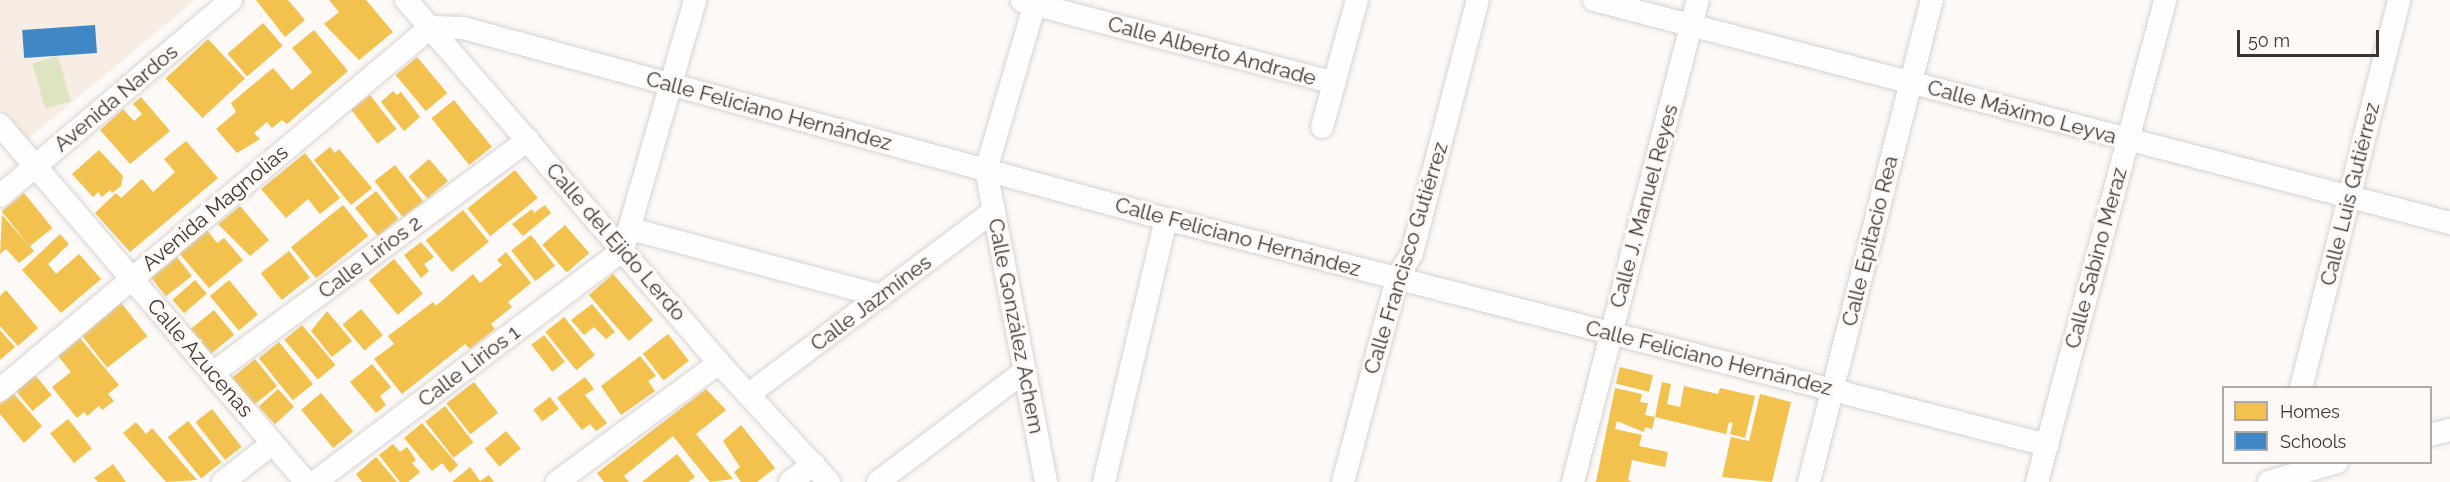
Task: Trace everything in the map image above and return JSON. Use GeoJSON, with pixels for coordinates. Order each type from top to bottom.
{"type":"FeatureCollection","features":[{"type":"Feature","properties":{"kind":"street","name":"Avenida Nardos"},"geometry":{"type":"LineString","coordinates":[[0,196],[231,0]]}},
{"type":"Feature","properties":{"kind":"street","name":"Calle del Ejido Lerdo"},"geometry":{"type":"LineString","coordinates":[[406,0],[719,363],[830,482]]}},
{"type":"Feature","properties":{"kind":"street"},"geometry":{"type":"LineString","coordinates":[[623,250],[631,229],[695,0]]}},
{"type":"Feature","properties":{"kind":"street"},"geometry":{"type":"LineString","coordinates":[[1322,127],[1357,0]]}},
{"type":"Feature","properties":{"kind":"street","name":"Calle Francisco Gutiérrez"},"geometry":{"type":"LineString","coordinates":[[1343,482],[1397,279],[1412,254],[1478,0]]}},
{"type":"Feature","properties":{"kind":"street","name":"Calle Máximo Leyva"},"geometry":{"type":"LineString","coordinates":[[1594,0],[2450,223]]}},
{"type":"Feature","properties":{"kind":"street","name":"Calle J. Manuel Reyes"},"geometry":{"type":"LineString","coordinates":[[1573,482],[1698,0]]}},
{"type":"Feature","properties":{"kind":"street","name":"Calle Epitacio Rea"},"geometry":{"type":"LineString","coordinates":[[1809,482],[1932,0]]}},
{"type":"Feature","properties":{"kind":"street","name":"Calle Sabino Meraz"},"geometry":{"type":"LineString","coordinates":[[2037,482],[2165,0]]}},
{"type":"Feature","properties":{"kind":"street","name":"Calle Luis Gutiérrez"},"geometry":{"type":"LineString","coordinates":[[2301,386],[2399,0]]}},
{"type":"Feature","properties":{"kind":"street"},"geometry":{"type":"LineString","coordinates":[[986,171],[1030,1]]}},
{"type":"Feature","properties":{"kind":"street","name":"Calle Alberto Andrade"},"geometry":{"type":"LineString","coordinates":[[1030,1],[1334,84]]}},
{"type":"Feature","properties":{"kind":"street","name":"Calle Feliciano Hernández"},"geometry":{"type":"LineString","coordinates":[[431,27],[463,28],[1166,219],[2047,445]]}},
{"type":"Feature","properties":{"kind":"street","name":"Avenida Magnolias"},"geometry":{"type":"LineString","coordinates":[[0,390],[431,27]]}},
{"type":"Feature","properties":{"kind":"street","name":"Calle Azucenas"},"geometry":{"type":"LineString","coordinates":[[0,125],[306,482]]}},
{"type":"Feature","properties":{"kind":"street","name":"Calle Lirios 2"},"geometry":{"type":"LineString","coordinates":[[213,373],[528,140]]}},
{"type":"Feature","properties":{"kind":"street","name":"Calle González Achem"},"geometry":{"type":"LineString","coordinates":[[986,171],[1046,482]]}},
{"type":"Feature","properties":{"kind":"street","name":"Calle Jazmínes"},"geometry":{"type":"LineString","coordinates":[[749,394],[994,211]]}},
{"type":"Feature","properties":{"kind":"street"},"geometry":{"type":"LineString","coordinates":[[1104,482],[1166,219]]}},
{"type":"Feature","properties":{"kind":"street"},"geometry":{"type":"LineString","coordinates":[[631,229],[881,296]]}},
{"type":"Feature","properties":{"kind":"street","name":"Calle Lirios 1"},"geometry":{"type":"LineString","coordinates":[[315,482],[623,250]]}},
{"type":"Feature","properties":{"kind":"street"},"geometry":{"type":"LineString","coordinates":[[558,482],[719,363]]}},
{"type":"Feature","properties":{"kind":"street"},"geometry":{"type":"LineString","coordinates":[[878,482],[1025,371]]}},
{"type":"Feature","properties":{"kind":"street"},"geometry":{"type":"LineString","coordinates":[[2432,434],[2450,430]]}},
{"type":"Feature","properties":{"kind":"street"},"geometry":{"type":"LineString","coordinates":[[223,482],[273,443]]}},
{"type":"Feature","properties":{"kind":"street"},"geometry":{"type":"LineString","coordinates":[[790,482],[814,464]]}},
{"type":"Feature","properties":{"kind":"street"},"geometry":{"type":"LineString","coordinates":[[2276,475],[2328,464]]}},
{"type":"Feature","properties":{"kind":"shaded area"},"geometry":{"type":"Polygon","coordinates":[[[0,0],[195,0],[28,139],[0,109],[0,0]]]}},
{"type":"Feature","properties":{"kind":"green space"},"geometry":{"type":"Polygon","coordinates":[[[58,56],[71,101],[45,109],[32,63],[58,56]]]}},
{"type":"Feature","properties":{"kind":"building: Homes"},"geometry":{"type":"Polygon","coordinates":[[[256,0],[288,0],[305,20],[285,37],[256,0]]]}},
{"type":"Feature","properties":{"kind":"building: Homes"},"geometry":{"type":"Polygon","coordinates":[[[329,0],[366,0],[393,32],[359,60],[324,24],[339,12],[329,0]]]}},
{"type":"Feature","properties":{"kind":"building: Homes"},"geometry":{"type":"Polygon","coordinates":[[[263,23],[283,46],[247,76],[228,54],[263,23]]]}},
{"type":"Feature","properties":{"kind":"building: Homes"},"geometry":{"type":"Polygon","coordinates":[[[314,30],[348,71],[287,124],[282,120],[272,128],[267,122],[254,133],[260,139],[237,153],[216,129],[236,112],[231,103],[273,68],[292,90],[312,72],[292,48],[314,30]]]}},
{"type":"Feature","properties":{"kind":"building: Homes"},"geometry":{"type":"Polygon","coordinates":[[[208,39],[245,78],[202,118],[166,79],[208,39]]]}},
{"type":"Feature","properties":{"kind":"building: Homes"},"geometry":{"type":"Polygon","coordinates":[[[417,57],[447,93],[426,111],[396,75],[417,57]]]}},
{"type":"Feature","properties":{"kind":"building: Homes"},"geometry":{"type":"Polygon","coordinates":[[[393,91],[397,95],[401,92],[420,117],[404,131],[381,102],[393,91]]]}},
{"type":"Feature","properties":{"kind":"building: Homes"},"geometry":{"type":"Polygon","coordinates":[[[370,95],[396,129],[378,144],[351,110],[370,95]]]}},
{"type":"Feature","properties":{"kind":"building: Homes"},"geometry":{"type":"Polygon","coordinates":[[[141,97],[170,131],[130,164],[100,130],[123,109],[134,121],[142,114],[133,104],[141,97]]]}},
{"type":"Feature","properties":{"kind":"building: Homes"},"geometry":{"type":"Polygon","coordinates":[[[454,100],[492,147],[469,165],[431,118],[454,100]]]}},
{"type":"Feature","properties":{"kind":"building: Homes"},"geometry":{"type":"Polygon","coordinates":[[[186,141],[218,178],[130,252],[95,213],[116,193],[121,198],[142,179],[153,192],[175,172],[164,159],[186,141]]]}},
{"type":"Feature","properties":{"kind":"building: Homes"},"geometry":{"type":"Polygon","coordinates":[[[330,147],[335,153],[339,149],[372,188],[351,205],[314,160],[330,147]]]}},
{"type":"Feature","properties":{"kind":"building: Homes"},"geometry":{"type":"Polygon","coordinates":[[[99,150],[123,176],[121,186],[112,193],[110,190],[102,197],[98,192],[93,197],[72,174],[99,150]]]}},
{"type":"Feature","properties":{"kind":"building: Homes"},"geometry":{"type":"Polygon","coordinates":[[[305,153],[340,198],[320,214],[308,199],[286,218],[261,189],[305,153]]]}},
{"type":"Feature","properties":{"kind":"building: Homes"},"geometry":{"type":"Polygon","coordinates":[[[429,159],[448,181],[428,199],[409,177],[429,159]]]}},
{"type":"Feature","properties":{"kind":"building: Homes"},"geometry":{"type":"Polygon","coordinates":[[[395,165],[423,201],[403,217],[375,181],[395,165]]]}},
{"type":"Feature","properties":{"kind":"building: Homes"},"geometry":{"type":"Polygon","coordinates":[[[515,170],[538,198],[490,236],[468,208],[515,170]]]}},
{"type":"Feature","properties":{"kind":"building: Homes"},"geometry":{"type":"Polygon","coordinates":[[[376,191],[399,219],[378,236],[355,208],[376,191]]]}},
{"type":"Feature","properties":{"kind":"building: Homes"},"geometry":{"type":"Polygon","coordinates":[[[24,193],[52,228],[30,246],[1,211],[24,193]]]}},
{"type":"Feature","properties":{"kind":"building: Homes"},"geometry":{"type":"Polygon","coordinates":[[[343,205],[368,236],[316,278],[291,247],[343,205]]]}},
{"type":"Feature","properties":{"kind":"building: Homes"},"geometry":{"type":"Polygon","coordinates":[[[545,205],[551,213],[523,236],[512,224],[532,209],[534,213],[545,205]]]}},
{"type":"Feature","properties":{"kind":"building: Homes"},"geometry":{"type":"Polygon","coordinates":[[[240,206],[269,240],[250,256],[218,224],[240,206]]]}},
{"type":"Feature","properties":{"kind":"building: Homes"},"geometry":{"type":"Polygon","coordinates":[[[463,210],[489,242],[451,272],[426,240],[463,210]]]}},
{"type":"Feature","properties":{"kind":"building: Homes"},"geometry":{"type":"Polygon","coordinates":[[[2,215],[34,251],[19,263],[6,249],[0,254],[2,215]]]}},
{"type":"Feature","properties":{"kind":"building: Homes"},"geometry":{"type":"Polygon","coordinates":[[[565,225],[589,253],[567,273],[542,245],[565,225]]]}},
{"type":"Feature","properties":{"kind":"building: Homes"},"geometry":{"type":"Polygon","coordinates":[[[207,230],[217,243],[224,238],[243,260],[209,288],[179,253],[207,230]]]}},
{"type":"Feature","properties":{"kind":"building: Homes"},"geometry":{"type":"Polygon","coordinates":[[[60,234],[69,244],[48,264],[56,274],[79,254],[101,279],[61,313],[22,270],[60,234]]]}},
{"type":"Feature","properties":{"kind":"building: Homes"},"geometry":{"type":"Polygon","coordinates":[[[531,235],[555,266],[535,281],[511,250],[531,235]]]}},
{"type":"Feature","properties":{"kind":"building: Homes"},"geometry":{"type":"Polygon","coordinates":[[[421,242],[434,257],[424,264],[429,271],[421,278],[404,255],[421,242]]]}},
{"type":"Feature","properties":{"kind":"building: Homes"},"geometry":{"type":"Polygon","coordinates":[[[289,251],[310,278],[282,300],[261,273],[289,251]]]}},
{"type":"Feature","properties":{"kind":"building: Homes"},"geometry":{"type":"Polygon","coordinates":[[[506,252],[531,283],[508,302],[512,307],[491,324],[495,329],[470,349],[465,344],[402,394],[374,359],[394,344],[388,336],[433,302],[436,306],[473,274],[480,283],[502,265],[497,260],[506,252]]]}},
{"type":"Feature","properties":{"kind":"building: Homes"},"geometry":{"type":"Polygon","coordinates":[[[177,257],[192,276],[166,296],[151,277],[177,257]]]}},
{"type":"Feature","properties":{"kind":"building: Homes"},"geometry":{"type":"Polygon","coordinates":[[[394,259],[423,293],[398,315],[369,280],[394,259]]]}},
{"type":"Feature","properties":{"kind":"building: Homes"},"geometry":{"type":"Polygon","coordinates":[[[613,274],[653,320],[629,341],[589,295],[613,274]]]}},
{"type":"Feature","properties":{"kind":"building: Homes"},"geometry":{"type":"Polygon","coordinates":[[[195,280],[207,294],[184,313],[172,300],[195,280]]]}},
{"type":"Feature","properties":{"kind":"building: Homes"},"geometry":{"type":"Polygon","coordinates":[[[229,280],[258,314],[239,331],[210,296],[229,280]]]}},
{"type":"Feature","properties":{"kind":"building: Homes"},"geometry":{"type":"Polygon","coordinates":[[[6,290],[38,328],[18,346],[0,326],[0,296],[6,290]]]}},
{"type":"Feature","properties":{"kind":"building: Homes"},"geometry":{"type":"Polygon","coordinates":[[[119,300],[147,336],[107,368],[79,331],[119,300]]]}},
{"type":"Feature","properties":{"kind":"building: Homes"},"geometry":{"type":"Polygon","coordinates":[[[592,304],[615,332],[606,339],[594,327],[584,335],[571,320],[592,304]]]}},
{"type":"Feature","properties":{"kind":"building: Homes"},"geometry":{"type":"Polygon","coordinates":[[[361,309],[383,335],[364,350],[343,324],[361,309]]]}},
{"type":"Feature","properties":{"kind":"building: Homes"},"geometry":{"type":"Polygon","coordinates":[[[214,310],[234,335],[211,354],[191,329],[214,310]]]}},
{"type":"Feature","properties":{"kind":"building: Homes"},"geometry":{"type":"Polygon","coordinates":[[[327,311],[352,341],[332,357],[311,331],[327,311]]]}},
{"type":"Feature","properties":{"kind":"building: Homes"},"geometry":{"type":"Polygon","coordinates":[[[564,317],[595,355],[576,370],[545,332],[564,317]]]}},
{"type":"Feature","properties":{"kind":"building: Homes"},"geometry":{"type":"Polygon","coordinates":[[[302,325],[335,365],[318,380],[284,340],[302,325]]]}},
{"type":"Feature","properties":{"kind":"building: Homes"},"geometry":{"type":"Polygon","coordinates":[[[0,330],[15,347],[0,360],[0,330]]]}},
{"type":"Feature","properties":{"kind":"building: Homes"},"geometry":{"type":"Polygon","coordinates":[[[668,334],[689,361],[664,380],[643,354],[668,334]]]}},
{"type":"Feature","properties":{"kind":"building: Homes"},"geometry":{"type":"Polygon","coordinates":[[[544,335],[565,362],[552,372],[531,345],[544,335]]]}},
{"type":"Feature","properties":{"kind":"building: Homes"},"geometry":{"type":"Polygon","coordinates":[[[80,338],[119,385],[108,394],[114,401],[102,410],[99,406],[87,416],[84,412],[77,418],[52,387],[71,372],[58,356],[80,338]]]}},
{"type":"Feature","properties":{"kind":"building: Homes"},"geometry":{"type":"Polygon","coordinates":[[[279,342],[313,384],[293,400],[259,358],[279,342]]]}},
{"type":"Feature","properties":{"kind":"building: Homes"},"geometry":{"type":"Polygon","coordinates":[[[640,356],[656,376],[648,381],[655,391],[621,415],[601,386],[640,356]]]}},
{"type":"Feature","properties":{"kind":"building: Homes"},"geometry":{"type":"Polygon","coordinates":[[[255,359],[277,386],[254,405],[232,378],[255,359]]]}},
{"type":"Feature","properties":{"kind":"building: Homes"},"geometry":{"type":"Polygon","coordinates":[[[372,364],[391,387],[380,396],[386,405],[376,413],[350,382],[372,364]]]}},
{"type":"Feature","properties":{"kind":"building: Homes"},"geometry":{"type":"Polygon","coordinates":[[[1620,367],[1653,375],[1649,392],[1616,383],[1620,367]]]}},
{"type":"Feature","properties":{"kind":"building: Homes"},"geometry":{"type":"Polygon","coordinates":[[[35,375],[52,395],[33,411],[16,391],[35,375]]]}},
{"type":"Feature","properties":{"kind":"building: Homes"},"geometry":{"type":"Polygon","coordinates":[[[585,377],[594,389],[585,395],[607,423],[596,431],[590,424],[582,430],[557,398],[585,377]]]}},
{"type":"Feature","properties":{"kind":"building: Homes"},"geometry":{"type":"Polygon","coordinates":[[[474,382],[498,413],[470,434],[446,404],[474,382]]]}},
{"type":"Feature","properties":{"kind":"building: Homes"},"geometry":{"type":"Polygon","coordinates":[[[1662,382],[1671,384],[1667,404],[1680,407],[1684,386],[1718,394],[1720,388],[1755,396],[1745,438],[1730,434],[1733,423],[1729,422],[1726,434],[1655,417],[1662,382]]]}},
{"type":"Feature","properties":{"kind":"building: Homes"},"geometry":{"type":"Polygon","coordinates":[[[1615,388],[1642,394],[1640,402],[1648,403],[1645,415],[1655,417],[1652,429],[1645,427],[1644,432],[1617,421],[1615,429],[1642,435],[1639,446],[1668,452],[1665,467],[1632,460],[1628,480],[1632,482],[1596,482],[1615,388]]]}},
{"type":"Feature","properties":{"kind":"building: Homes"},"geometry":{"type":"Polygon","coordinates":[[[278,389],[294,407],[275,424],[259,406],[278,389]]]}},
{"type":"Feature","properties":{"kind":"building: Homes"},"geometry":{"type":"Polygon","coordinates":[[[706,389],[726,410],[696,434],[733,479],[710,482],[673,436],[624,476],[629,482],[604,482],[597,473],[706,389]]]}},
{"type":"Feature","properties":{"kind":"building: Homes"},"geometry":{"type":"Polygon","coordinates":[[[13,393],[42,426],[24,443],[0,414],[0,404],[13,393]]]}},
{"type":"Feature","properties":{"kind":"building: Homes"},"geometry":{"type":"Polygon","coordinates":[[[321,393],[353,431],[333,448],[301,410],[321,393]]]}},
{"type":"Feature","properties":{"kind":"building: Homes"},"geometry":{"type":"Polygon","coordinates":[[[1760,394],[1791,402],[1772,482],[1722,477],[1731,437],[1749,441],[1760,394]]]}},
{"type":"Feature","properties":{"kind":"building: Homes"},"geometry":{"type":"Polygon","coordinates":[[[550,397],[559,409],[542,422],[533,410],[550,397]]]}},
{"type":"Feature","properties":{"kind":"building: Homes"},"geometry":{"type":"Polygon","coordinates":[[[445,406],[473,442],[454,458],[425,421],[445,406]]]}},
{"type":"Feature","properties":{"kind":"building: Homes"},"geometry":{"type":"Polygon","coordinates":[[[212,409],[242,447],[225,460],[195,422],[212,409]]]}},
{"type":"Feature","properties":{"kind":"building: Homes"},"geometry":{"type":"Polygon","coordinates":[[[68,419],[92,449],[74,463],[50,433],[68,419]]]}},
{"type":"Feature","properties":{"kind":"building: Homes"},"geometry":{"type":"Polygon","coordinates":[[[188,421],[221,462],[201,479],[168,437],[188,421]]]}},
{"type":"Feature","properties":{"kind":"building: Homes"},"geometry":{"type":"Polygon","coordinates":[[[136,422],[146,434],[152,428],[197,480],[166,482],[123,433],[136,422]]]}},
{"type":"Feature","properties":{"kind":"building: Homes"},"geometry":{"type":"Polygon","coordinates":[[[422,423],[458,465],[450,473],[442,463],[432,471],[404,438],[422,423]]]}},
{"type":"Feature","properties":{"kind":"building: Homes"},"geometry":{"type":"Polygon","coordinates":[[[741,425],[775,468],[757,482],[741,482],[734,472],[740,467],[723,441],[741,425]]]}},
{"type":"Feature","properties":{"kind":"building: Homes"},"geometry":{"type":"Polygon","coordinates":[[[506,431],[521,449],[499,467],[485,449],[506,431]]]}},
{"type":"Feature","properties":{"kind":"building: Homes"},"geometry":{"type":"Polygon","coordinates":[[[393,444],[400,452],[407,447],[416,460],[412,463],[420,472],[408,482],[400,482],[379,455],[393,444]]]}},
{"type":"Feature","properties":{"kind":"building: Homes"},"geometry":{"type":"Polygon","coordinates":[[[677,454],[695,477],[688,482],[642,482],[677,454]]]}},
{"type":"Feature","properties":{"kind":"building: Homes"},"geometry":{"type":"Polygon","coordinates":[[[376,457],[397,482],[362,482],[356,474],[376,457]]]}},
{"type":"Feature","properties":{"kind":"building: Homes"},"geometry":{"type":"Polygon","coordinates":[[[113,464],[126,482],[98,482],[94,478],[113,464]]]}},
{"type":"Feature","properties":{"kind":"building: Homes"},"geometry":{"type":"Polygon","coordinates":[[[470,467],[480,481],[489,475],[494,482],[452,482],[470,467]]]}},
{"type":"Feature","properties":{"kind":"building: Schools"},"geometry":{"type":"Polygon","coordinates":[[[95,25],[97,53],[24,58],[22,30],[95,25]]]}}]}
